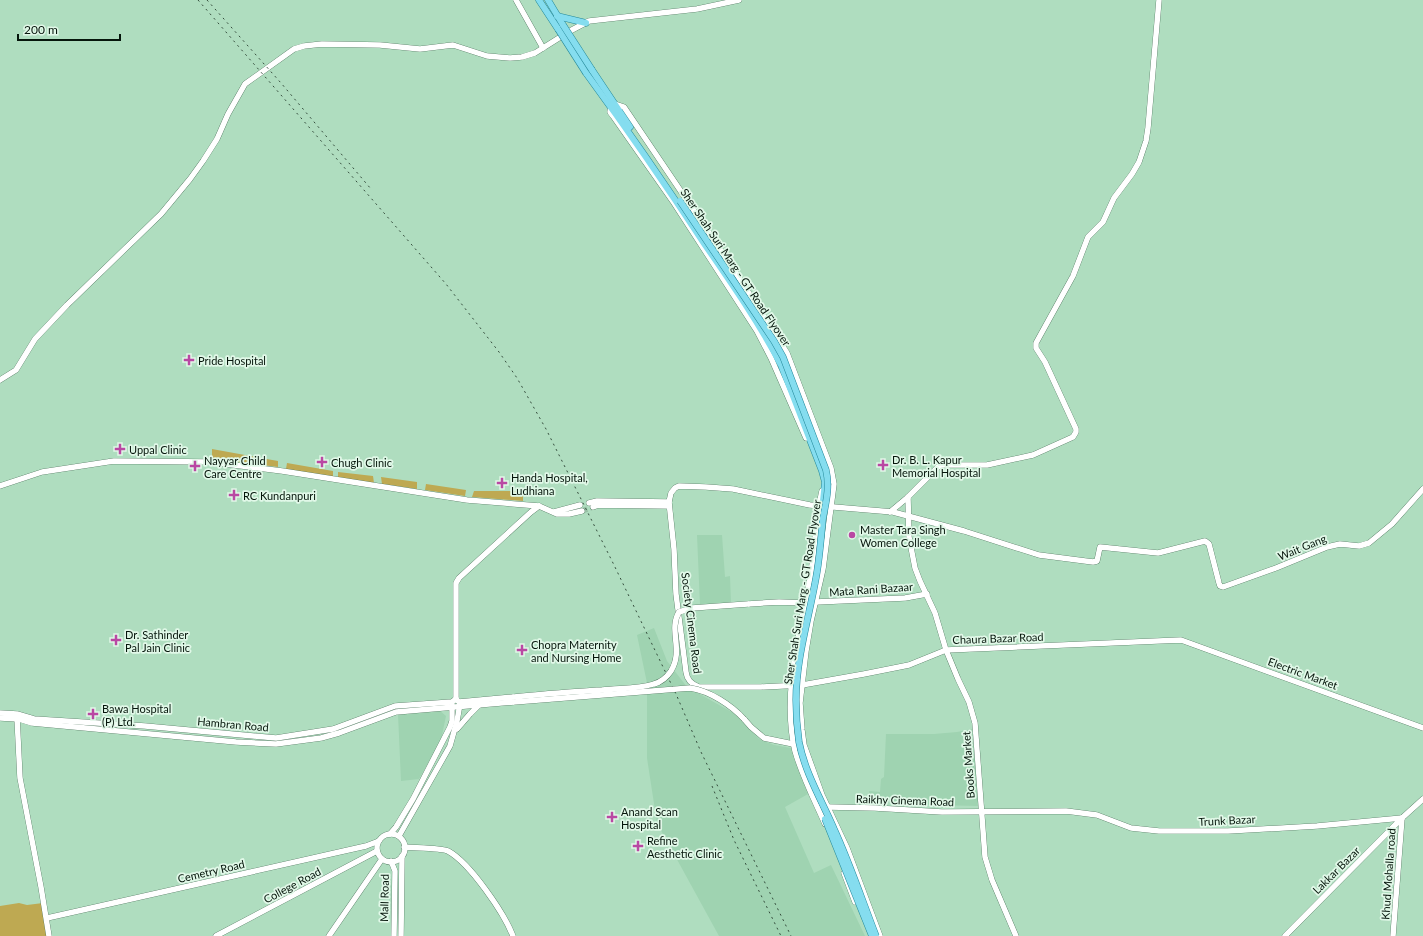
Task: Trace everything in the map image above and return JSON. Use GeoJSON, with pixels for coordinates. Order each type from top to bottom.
{"type":"FeatureCollection","features":[{"type":"Feature","properties":{"kind":"main road"},"geometry":{"type":"LineString","coordinates":[[539,0],[560,27],[615,108]]}},
{"type":"Feature","properties":{"kind":"main road"},"geometry":{"type":"LineString","coordinates":[[548,0],[557,16],[560,27]]}},
{"type":"Feature","properties":{"kind":"main road"},"geometry":{"type":"LineString","coordinates":[[557,16],[586,23]]}},
{"type":"Feature","properties":{"kind":"main road","name":"Sher Shah Suri Marg - GT Road Flyover"},"geometry":{"type":"LineString","coordinates":[[615,108],[742,299],[773,350],[781,365],[822,472],[825,482],[814,569],[800,638],[794,680],[793,719],[797,747],[802,765],[833,837],[870,936]]}},
{"type":"Feature","properties":{"kind":"main road","name":"Sher Shah Suri Marg - GT Road Flyover"},"geometry":{"type":"LineString","coordinates":[[615,108],[784,357],[826,470],[828,493],[823,517],[818,571],[806,625],[797,682],[796,720],[799,743],[814,787],[842,847],[876,936]]}},
{"type":"Feature","properties":{"kind":"street"},"geometry":{"type":"LineString","coordinates":[[516,0],[543,48]]}},
{"type":"Feature","properties":{"kind":"street"},"geometry":{"type":"LineString","coordinates":[[0,380],[16,370],[35,340],[68,305],[170,204],[190,179],[216,139],[245,84],[294,49],[322,44],[380,45],[420,49],[453,45],[487,56],[510,58],[530,55],[590,21],[697,9],[739,0]]}},
{"type":"Feature","properties":{"kind":"street"},"geometry":{"type":"LineString","coordinates":[[890,512],[908,497],[939,466],[987,466],[1033,455],[1075,435],[1076,430],[1045,362],[1036,348],[1036,343],[1074,276],[1088,237],[1103,222],[1114,198],[1132,174],[1142,154],[1148,128],[1159,0]]}},
{"type":"Feature","properties":{"kind":"street"},"geometry":{"type":"LineString","coordinates":[[870,936],[848,884],[836,850],[809,788],[794,745],[791,719],[791,686],[810,577],[818,506],[823,487],[822,477],[771,358],[756,331],[674,203],[610,112],[615,108],[624,107],[734,270],[787,353],[831,468],[834,484],[817,598],[808,635],[800,714],[804,745],[812,768],[847,848],[880,936]]}},
{"type":"Feature","properties":{"kind":"street"},"geometry":{"type":"LineString","coordinates":[[0,486],[42,472],[114,461],[209,462],[467,500],[539,506],[557,514],[569,514],[581,508]]}},
{"type":"Feature","properties":{"kind":"street"},"geometry":{"type":"LineString","coordinates":[[591,505],[597,501],[669,504],[671,493],[679,486],[739,490],[818,506],[890,512],[908,516]]}},
{"type":"Feature","properties":{"kind":"street","name":"Wait Gang"},"geometry":{"type":"LineString","coordinates":[[908,516],[964,531],[1039,555],[1095,562],[1097,560],[1099,547],[1158,553],[1207,541],[1218,583],[1223,587],[1276,568],[1327,547],[1340,544],[1359,546],[1369,543],[1392,524],[1423,489]]}},
{"type":"Feature","properties":{"kind":"street","name":"Books Market"},"geometry":{"type":"LineString","coordinates":[[908,497],[909,537],[913,559],[920,581],[935,613],[946,650],[969,702],[975,723],[986,863],[1016,936]]}},
{"type":"Feature","properties":{"kind":"street","name":"Society Cinema Road"},"geometry":{"type":"LineString","coordinates":[[669,504],[674,549],[676,594],[688,680],[694,685],[706,687],[802,685]]}},
{"type":"Feature","properties":{"kind":"street"},"geometry":{"type":"LineString","coordinates":[[398,836],[450,746],[454,732],[456,703],[456,583],[459,578],[530,512],[539,506]]}},
{"type":"Feature","properties":{"kind":"street","name":"Mata Rani Bazaar"},"geometry":{"type":"LineString","coordinates":[[817,598],[905,598],[926,594]]}},
{"type":"Feature","properties":{"kind":"street"},"geometry":{"type":"LineString","coordinates":[[456,703],[480,704],[514,699],[633,688],[655,684],[667,676],[675,663],[677,647],[675,623],[680,612],[692,608],[779,602],[805,603]]}},
{"type":"Feature","properties":{"kind":"street","name":"Chaura Bazar Road"},"geometry":{"type":"LineString","coordinates":[[802,685],[909,665],[946,650],[1175,640]]}},
{"type":"Feature","properties":{"kind":"street","name":"Electric Market"},"geometry":{"type":"LineString","coordinates":[[1175,640],[1188,642],[1423,728]]}},
{"type":"Feature","properties":{"kind":"street"},"geometry":{"type":"LineString","coordinates":[[456,703],[690,688],[697,689],[708,694],[737,712],[750,727],[764,738],[794,745],[804,745]]}},
{"type":"Feature","properties":{"kind":"street"},"geometry":{"type":"LineString","coordinates":[[382,859],[378,846],[381,837],[390,834],[396,827],[413,799],[450,727],[456,703]]}},
{"type":"Feature","properties":{"kind":"street","name":"Hambran Road"},"geometry":{"type":"LineString","coordinates":[[0,713],[17,716],[32,723],[236,742],[276,744],[321,738],[396,712],[456,703]]}},
{"type":"Feature","properties":{"kind":"street"},"geometry":{"type":"LineString","coordinates":[[454,732],[480,704]]}},
{"type":"Feature","properties":{"kind":"street"},"geometry":{"type":"LineString","coordinates":[[17,716],[20,778],[47,918],[49,936]]}},
{"type":"Feature","properties":{"kind":"street","name":"Hambran Road"},"geometry":{"type":"LineString","coordinates":[[0,718],[17,716]]}},
{"type":"Feature","properties":{"kind":"street","name":"Khud Mohalla road"},"geometry":{"type":"LineString","coordinates":[[1393,936],[1402,818],[1423,798]]}},
{"type":"Feature","properties":{"kind":"street","name":"Raikhy Cinema Road"},"geometry":{"type":"LineString","coordinates":[[828,807],[942,812],[1056,811]]}},
{"type":"Feature","properties":{"kind":"street","name":"Trunk Bazar"},"geometry":{"type":"LineString","coordinates":[[1056,811],[1097,815],[1126,827],[1159,831],[1228,831],[1317,826],[1402,818]]}},
{"type":"Feature","properties":{"kind":"street","name":"Lakkar Bazar"},"geometry":{"type":"LineString","coordinates":[[1284,936],[1402,818]]}},
{"type":"Feature","properties":{"kind":"street"},"geometry":{"type":"LineString","coordinates":[[382,859],[391,861],[399,859],[404,851],[402,839],[398,836],[390,834]]}},
{"type":"Feature","properties":{"kind":"street","name":"Cemetry Road"},"geometry":{"type":"LineString","coordinates":[[47,918],[366,846],[378,846]]}},
{"type":"Feature","properties":{"kind":"street","name":"College Road"},"geometry":{"type":"LineString","coordinates":[[216,936],[378,846]]}},
{"type":"Feature","properties":{"kind":"street"},"geometry":{"type":"LineString","coordinates":[[404,851],[425,848],[446,851],[450,854],[468,869],[493,900],[503,915],[513,936]]}},
{"type":"Feature","properties":{"kind":"street"},"geometry":{"type":"LineString","coordinates":[[404,851],[450,854]]}},
{"type":"Feature","properties":{"kind":"street","name":"Mall Road"},"geometry":{"type":"LineString","coordinates":[[401,936],[404,851]]}},
{"type":"Feature","properties":{"kind":"street"},"geometry":{"type":"LineString","coordinates":[[329,936],[382,859]]}},
{"type":"Feature","properties":{"kind":"street","name":"Mall Road"},"geometry":{"type":"LineString","coordinates":[[391,861],[395,871],[394,936]]}},
{"type":"Feature","properties":{"kind":"shaded area"},"geometry":{"type":"Polygon","coordinates":[[[212,449],[278,461],[278,467],[212,459],[212,449]]]}},
{"type":"Feature","properties":{"kind":"shaded area"},"geometry":{"type":"Polygon","coordinates":[[[287,463],[333,471],[333,477],[286,469],[287,463]]]}},
{"type":"Feature","properties":{"kind":"shaded area"},"geometry":{"type":"Polygon","coordinates":[[[338,472],[373,476],[374,483],[338,477],[338,472]]]}},
{"type":"Feature","properties":{"kind":"shaded area"},"geometry":{"type":"Polygon","coordinates":[[[381,477],[417,482],[417,489],[382,484],[381,477]]]}},
{"type":"Feature","properties":{"kind":"shaded area"},"geometry":{"type":"Polygon","coordinates":[[[426,484],[466,490],[465,496],[425,490],[426,484]]]}},
{"type":"Feature","properties":{"kind":"shaded area"},"geometry":{"type":"Polygon","coordinates":[[[474,491],[523,491],[523,501],[472,497],[474,491]]]}},
{"type":"Feature","properties":{"kind":"shaded area"},"geometry":{"type":"Polygon","coordinates":[[[697,535],[722,535],[725,577],[730,576],[731,604],[700,605],[697,535]]]}},
{"type":"Feature","properties":{"kind":"shaded area"},"geometry":{"type":"Polygon","coordinates":[[[654,628],[667,661],[687,687],[737,715],[759,739],[774,745],[791,748],[808,794],[785,807],[814,873],[831,865],[865,936],[719,936],[657,823],[647,758],[647,683],[637,635],[654,628]]]}},
{"type":"Feature","properties":{"kind":"shaded area"},"geometry":{"type":"Polygon","coordinates":[[[439,710],[446,716],[441,740],[419,779],[401,781],[398,714],[439,710]]]}},
{"type":"Feature","properties":{"kind":"shaded area"},"geometry":{"type":"Polygon","coordinates":[[[972,729],[979,806],[869,801],[869,791],[880,792],[881,779],[884,777],[886,734],[934,734],[972,729]]]}},
{"type":"Feature","properties":{"kind":"shaded area"},"geometry":{"type":"Polygon","coordinates":[[[19,903],[27,905],[43,903],[47,936],[0,936],[0,906],[19,903]]]}},
{"type":"Feature","properties":{"kind":"tunnel"},"geometry":{"type":"LineString","coordinates":[[582,511],[593,507]]}},
{"type":"Feature","properties":{"kind":"railway"},"geometry":{"type":"LineString","coordinates":[[198,0],[446,284],[499,352],[517,378],[546,429],[614,565],[676,694],[701,752],[791,936]]}},
{"type":"Feature","properties":{"kind":"railway"},"geometry":{"type":"LineString","coordinates":[[207,0],[281,83],[371,189]]}},
{"type":"Feature","properties":{"kind":"railway"},"geometry":{"type":"LineString","coordinates":[[712,786],[734,840],[781,936]]}},
{"type":"Feature","properties":{"kind":"place","name":"Pride Hospital"},"geometry":{"type":"Point","coordinates":[189,360]}},
{"type":"Feature","properties":{"kind":"place","name":"Uppal Clinic"},"geometry":{"type":"Point","coordinates":[120,449]}},
{"type":"Feature","properties":{"kind":"place","name":"Chugh Clinic"},"geometry":{"type":"Point","coordinates":[322,462]}},
{"type":"Feature","properties":{"kind":"place","name":"Dr. B. L. Kapur Memorial Hospital"},"geometry":{"type":"Point","coordinates":[883,465]}},
{"type":"Feature","properties":{"kind":"place","name":"Nayyar Child Care Centre"},"geometry":{"type":"Point","coordinates":[195,466]}},
{"type":"Feature","properties":{"kind":"place","name":"Handa Hospital, Ludhiana"},"geometry":{"type":"Point","coordinates":[502,483]}},
{"type":"Feature","properties":{"kind":"place","name":"RC Kundanpuri"},"geometry":{"type":"Point","coordinates":[234,495]}},
{"type":"Feature","properties":{"kind":"place","name":"Master Tara Singh Women College"},"geometry":{"type":"Point","coordinates":[852,535]}},
{"type":"Feature","properties":{"kind":"place","name":"Dr. Sathinder Pal Jain Clinic"},"geometry":{"type":"Point","coordinates":[116,640]}},
{"type":"Feature","properties":{"kind":"place","name":"Chopra Maternity and Nursing Home"},"geometry":{"type":"Point","coordinates":[522,650]}},
{"type":"Feature","properties":{"kind":"place","name":"Bawa Hospital (P) Ltd."},"geometry":{"type":"Point","coordinates":[93,714]}},
{"type":"Feature","properties":{"kind":"place","name":"Anand Scan Hospital"},"geometry":{"type":"Point","coordinates":[612,817]}},
{"type":"Feature","properties":{"kind":"place","name":"Refine Aesthetic Clinic"},"geometry":{"type":"Point","coordinates":[638,846]}}]}
